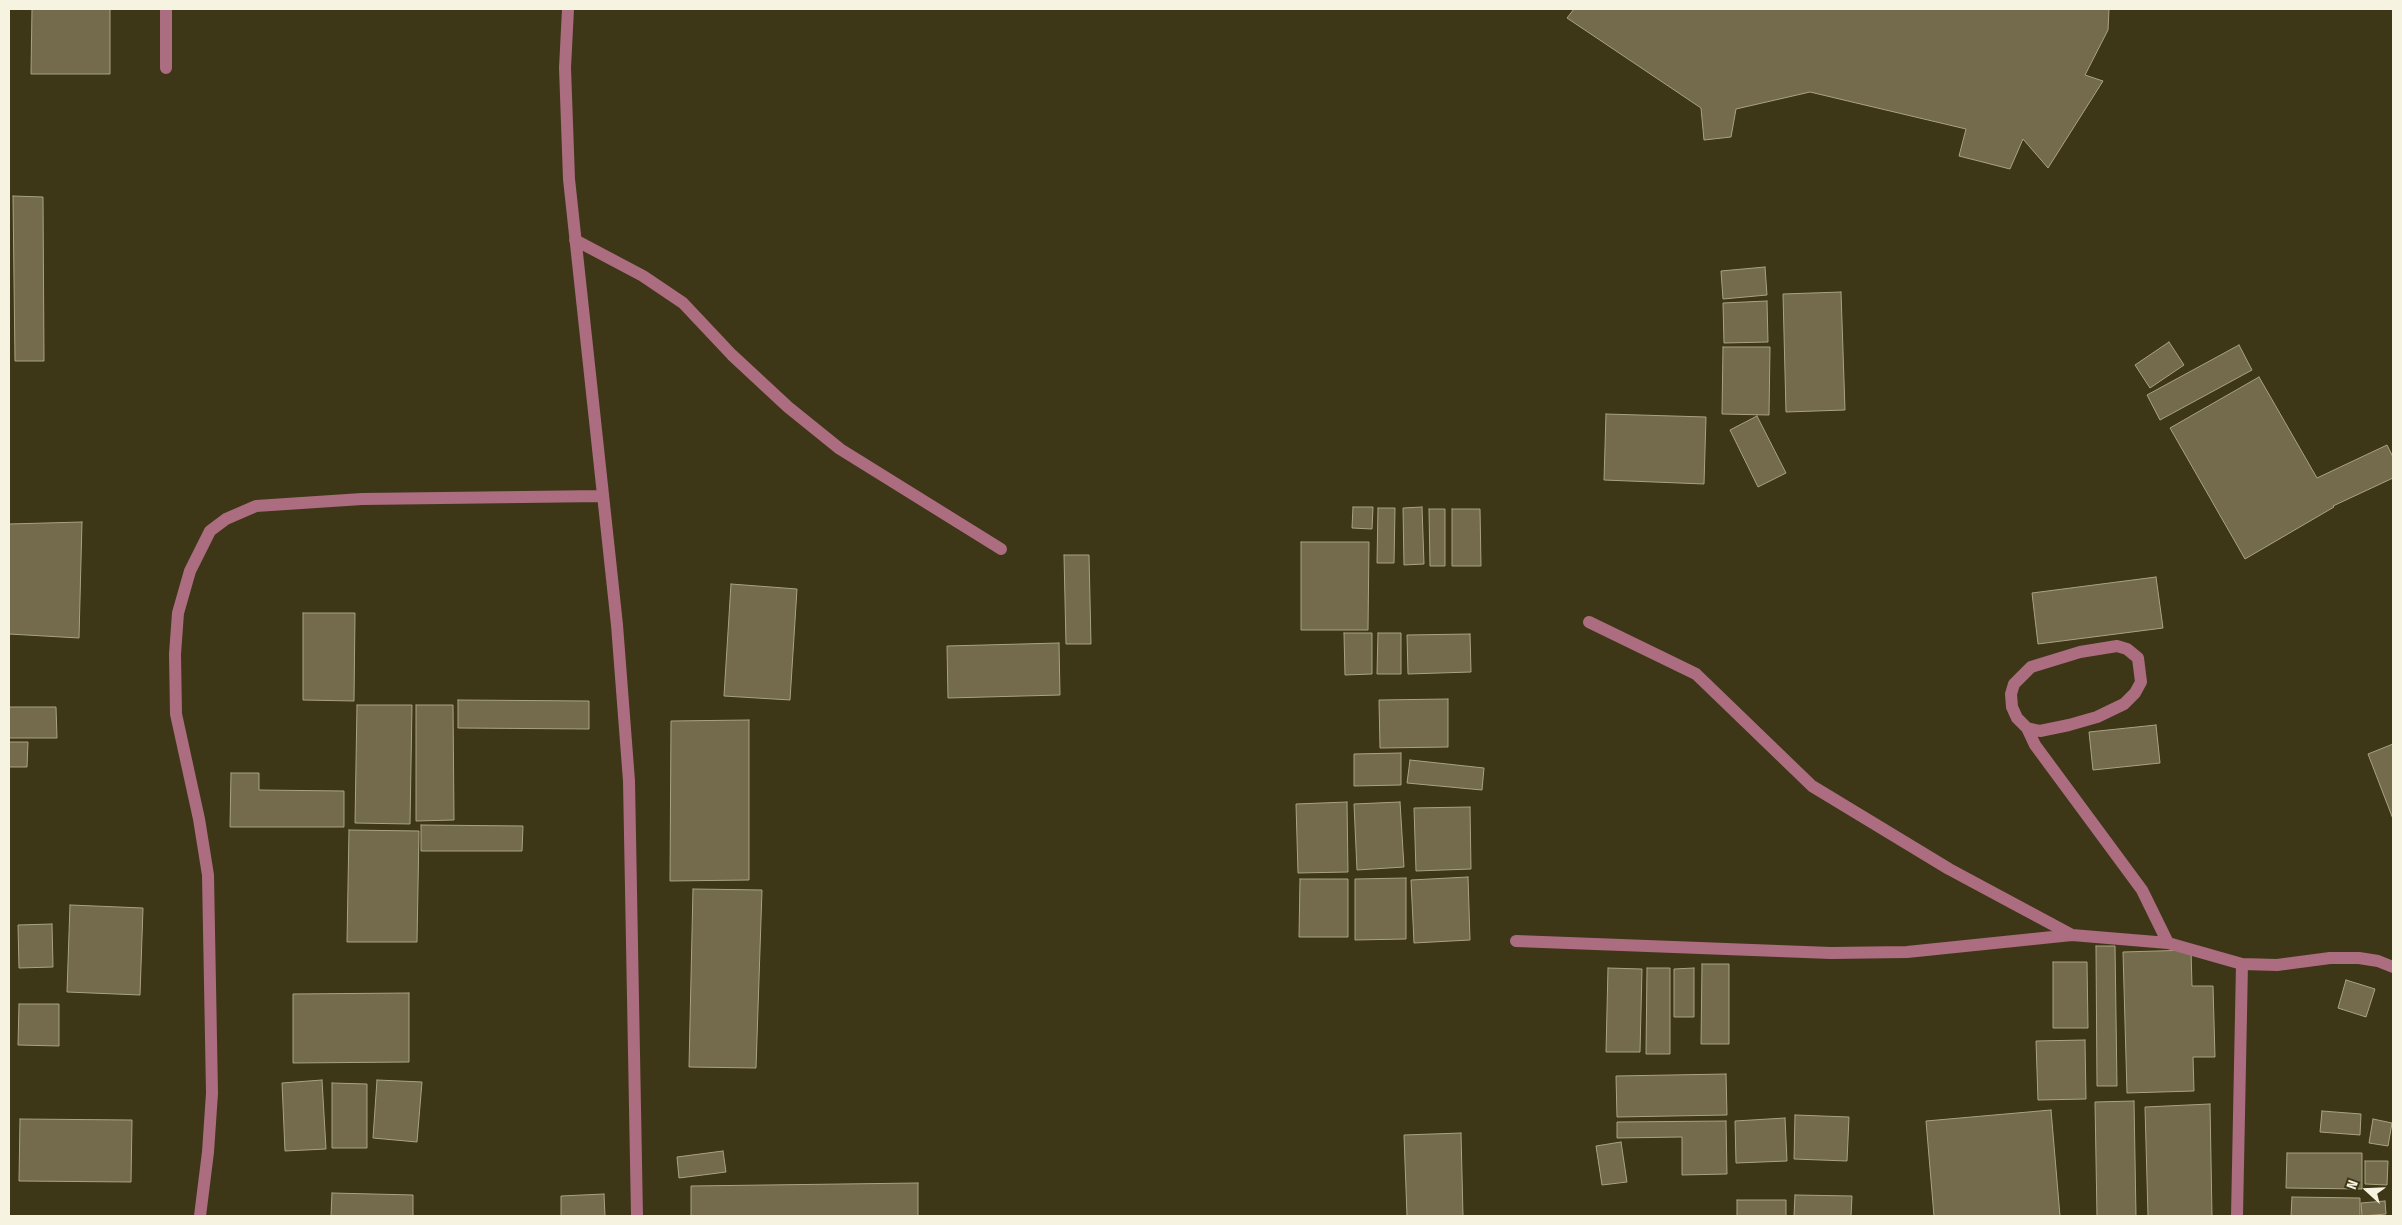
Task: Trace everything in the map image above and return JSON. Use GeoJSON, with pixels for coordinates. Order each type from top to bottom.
{"type":"FeatureCollection","features":[{"type":"Feature","properties":{"kind":"street"},"geometry":{"type":"LineString","coordinates":[[166,9],[166,68]]}},
{"type":"Feature","properties":{"kind":"street"},"geometry":{"type":"LineString","coordinates":[[568,9],[565,77],[569,179],[617,625],[629,781],[637,1216]]}},
{"type":"Feature","properties":{"kind":"street"},"geometry":{"type":"LineString","coordinates":[[575,240],[643,276],[682,303],[732,355],[788,407],[840,449],[1001,550]]}},
{"type":"Feature","properties":{"kind":"street"},"geometry":{"type":"LineString","coordinates":[[200,1216],[208,1152],[212,1093],[208,875],[200,819],[176,714],[175,654],[178,613],[190,571],[210,531],[226,519],[256,506],[362,499],[602,496]]}},
{"type":"Feature","properties":{"kind":"street"},"geometry":{"type":"LineString","coordinates":[[1589,622],[1696,674],[1812,786],[1942,865],[2072,935]]}},
{"type":"Feature","properties":{"kind":"street"},"geometry":{"type":"LineString","coordinates":[[2027,728],[2040,731],[2069,725],[2097,717],[2124,704],[2135,693],[2141,682],[2138,658],[2127,649],[2117,646],[2080,652],[2031,667],[2014,684],[2011,694],[2012,707],[2017,718],[2027,728],[2035,746],[2142,890],[2168,943]]}},
{"type":"Feature","properties":{"kind":"street"},"geometry":{"type":"LineString","coordinates":[[1516,941],[1907,952],[2072,935],[2168,943],[2242,964],[2277,965],[2330,958],[2359,958],[2378,961],[2393,967]]}},
{"type":"Feature","properties":{"kind":"street"},"geometry":{"type":"LineString","coordinates":[[2237,1216],[2242,964]]}},
{"type":"Feature","properties":{"kind":"building"},"geometry":{"type":"Polygon","coordinates":[[[32,9],[110,9],[110,74],[31,74],[32,9]]]}},
{"type":"Feature","properties":{"kind":"building"},"geometry":{"type":"Polygon","coordinates":[[[1574,9],[2109,9],[2108,30],[2085,75],[2103,81],[2048,168],[2023,139],[2010,169],[1959,156],[1966,129],[1810,92],[1736,109],[1731,137],[1704,140],[1701,108],[1567,18],[1574,9]]]}},
{"type":"Feature","properties":{"kind":"building"},"geometry":{"type":"Polygon","coordinates":[[[13,196],[43,197],[44,361],[15,361],[13,196]]]}},
{"type":"Feature","properties":{"kind":"building"},"geometry":{"type":"Polygon","coordinates":[[[1765,267],[1767,295],[1723,299],[1721,271],[1765,267]]]}},
{"type":"Feature","properties":{"kind":"building"},"geometry":{"type":"Polygon","coordinates":[[[1841,292],[1845,410],[1786,412],[1783,294],[1841,292]]]}},
{"type":"Feature","properties":{"kind":"building"},"geometry":{"type":"Polygon","coordinates":[[[1767,301],[1768,342],[1724,343],[1723,303],[1767,301]]]}},
{"type":"Feature","properties":{"kind":"building"},"geometry":{"type":"Polygon","coordinates":[[[2169,342],[2184,365],[2150,388],[2135,365],[2169,342]]]}},
{"type":"Feature","properties":{"kind":"building"},"geometry":{"type":"Polygon","coordinates":[[[2239,345],[2252,370],[2160,420],[2147,395],[2239,345]]]}},
{"type":"Feature","properties":{"kind":"building"},"geometry":{"type":"Polygon","coordinates":[[[1723,347],[1770,347],[1769,415],[1722,414],[1723,347]]]}},
{"type":"Feature","properties":{"kind":"building"},"geometry":{"type":"Polygon","coordinates":[[[2259,377],[2317,478],[2387,445],[2393,457],[2393,478],[2333,506],[2245,559],[2170,428],[2259,377]]]}},
{"type":"Feature","properties":{"kind":"building"},"geometry":{"type":"Polygon","coordinates":[[[1606,414],[1706,417],[1704,484],[1604,480],[1606,414]]]}},
{"type":"Feature","properties":{"kind":"building"},"geometry":{"type":"Polygon","coordinates":[[[1757,416],[1786,473],[1758,487],[1730,430],[1757,416]]]}},
{"type":"Feature","properties":{"kind":"building"},"geometry":{"type":"Polygon","coordinates":[[[1353,507],[1373,507],[1372,529],[1352,528],[1353,507]]]}},
{"type":"Feature","properties":{"kind":"building"},"geometry":{"type":"Polygon","coordinates":[[[1422,507],[1424,564],[1404,565],[1403,508],[1422,507]]]}},
{"type":"Feature","properties":{"kind":"building"},"geometry":{"type":"Polygon","coordinates":[[[1378,508],[1395,508],[1394,563],[1377,563],[1378,508]]]}},
{"type":"Feature","properties":{"kind":"building"},"geometry":{"type":"Polygon","coordinates":[[[1429,509],[1445,509],[1445,566],[1430,566],[1429,509]]]}},
{"type":"Feature","properties":{"kind":"building"},"geometry":{"type":"Polygon","coordinates":[[[1452,509],[1480,509],[1481,566],[1452,566],[1452,509]]]}},
{"type":"Feature","properties":{"kind":"building"},"geometry":{"type":"Polygon","coordinates":[[[82,522],[79,638],[9,634],[9,524],[82,522]]]}},
{"type":"Feature","properties":{"kind":"building"},"geometry":{"type":"Polygon","coordinates":[[[1301,542],[1369,542],[1368,630],[1301,630],[1301,542]]]}},
{"type":"Feature","properties":{"kind":"building"},"geometry":{"type":"Polygon","coordinates":[[[1064,555],[1089,555],[1091,644],[1066,644],[1064,555]]]}},
{"type":"Feature","properties":{"kind":"building"},"geometry":{"type":"Polygon","coordinates":[[[2156,577],[2163,628],[2038,644],[2032,593],[2156,577]]]}},
{"type":"Feature","properties":{"kind":"building"},"geometry":{"type":"Polygon","coordinates":[[[731,584],[797,589],[790,700],[724,696],[731,584]]]}},
{"type":"Feature","properties":{"kind":"building"},"geometry":{"type":"Polygon","coordinates":[[[303,613],[355,613],[354,701],[303,700],[303,613]]]}},
{"type":"Feature","properties":{"kind":"building"},"geometry":{"type":"Polygon","coordinates":[[[1344,633],[1372,633],[1372,674],[1345,675],[1344,633]]]}},
{"type":"Feature","properties":{"kind":"building"},"geometry":{"type":"Polygon","coordinates":[[[1378,633],[1401,633],[1401,674],[1377,674],[1378,633]]]}},
{"type":"Feature","properties":{"kind":"building"},"geometry":{"type":"Polygon","coordinates":[[[1470,634],[1471,672],[1408,674],[1407,635],[1470,634]]]}},
{"type":"Feature","properties":{"kind":"building"},"geometry":{"type":"Polygon","coordinates":[[[1059,643],[1060,695],[948,698],[947,646],[1059,643]]]}},
{"type":"Feature","properties":{"kind":"building"},"geometry":{"type":"Polygon","coordinates":[[[1448,699],[1448,747],[1380,748],[1379,700],[1448,699]]]}},
{"type":"Feature","properties":{"kind":"building"},"geometry":{"type":"Polygon","coordinates":[[[458,700],[589,701],[589,729],[458,728],[458,700]]]}},
{"type":"Feature","properties":{"kind":"building"},"geometry":{"type":"Polygon","coordinates":[[[357,705],[412,705],[410,824],[355,823],[357,705]]]}},
{"type":"Feature","properties":{"kind":"building"},"geometry":{"type":"Polygon","coordinates":[[[416,705],[453,705],[454,820],[416,821],[416,705]]]}},
{"type":"Feature","properties":{"kind":"building"},"geometry":{"type":"Polygon","coordinates":[[[9,707],[56,707],[57,738],[9,738],[9,707]]]}},
{"type":"Feature","properties":{"kind":"building"},"geometry":{"type":"Polygon","coordinates":[[[749,720],[749,880],[670,881],[671,721],[749,720]]]}},
{"type":"Feature","properties":{"kind":"building"},"geometry":{"type":"Polygon","coordinates":[[[2156,725],[2160,763],[2093,770],[2089,732],[2156,725]]]}},
{"type":"Feature","properties":{"kind":"building"},"geometry":{"type":"Polygon","coordinates":[[[9,742],[28,742],[27,767],[9,767],[9,742]]]}},
{"type":"Feature","properties":{"kind":"building"},"geometry":{"type":"Polygon","coordinates":[[[2393,744],[2393,819],[2368,754],[2393,744]]]}},
{"type":"Feature","properties":{"kind":"building"},"geometry":{"type":"Polygon","coordinates":[[[1401,753],[1401,785],[1354,786],[1354,754],[1401,753]]]}},
{"type":"Feature","properties":{"kind":"building"},"geometry":{"type":"Polygon","coordinates":[[[1410,760],[1484,768],[1482,790],[1407,783],[1410,760]]]}},
{"type":"Feature","properties":{"kind":"building"},"geometry":{"type":"Polygon","coordinates":[[[231,773],[259,773],[259,790],[344,791],[344,827],[230,827],[231,773]]]}},
{"type":"Feature","properties":{"kind":"building"},"geometry":{"type":"Polygon","coordinates":[[[1347,802],[1348,872],[1298,873],[1296,804],[1347,802]]]}},
{"type":"Feature","properties":{"kind":"building"},"geometry":{"type":"Polygon","coordinates":[[[1400,802],[1404,867],[1357,870],[1354,804],[1400,802]]]}},
{"type":"Feature","properties":{"kind":"building"},"geometry":{"type":"Polygon","coordinates":[[[1470,807],[1471,869],[1416,871],[1414,808],[1470,807]]]}},
{"type":"Feature","properties":{"kind":"building"},"geometry":{"type":"Polygon","coordinates":[[[421,825],[523,826],[522,851],[421,851],[421,825]]]}},
{"type":"Feature","properties":{"kind":"building"},"geometry":{"type":"Polygon","coordinates":[[[349,830],[419,831],[417,942],[347,942],[349,830]]]}},
{"type":"Feature","properties":{"kind":"building"},"geometry":{"type":"Polygon","coordinates":[[[1468,877],[1470,940],[1414,943],[1411,880],[1468,877]]]}},
{"type":"Feature","properties":{"kind":"building"},"geometry":{"type":"Polygon","coordinates":[[[1406,878],[1406,939],[1355,940],[1355,879],[1406,878]]]}},
{"type":"Feature","properties":{"kind":"building"},"geometry":{"type":"Polygon","coordinates":[[[1300,879],[1348,879],[1348,937],[1299,937],[1300,879]]]}},
{"type":"Feature","properties":{"kind":"building"},"geometry":{"type":"Polygon","coordinates":[[[693,889],[762,890],[756,1068],[689,1067],[693,889]]]}},
{"type":"Feature","properties":{"kind":"building"},"geometry":{"type":"Polygon","coordinates":[[[70,905],[143,908],[140,995],[67,992],[70,905]]]}},
{"type":"Feature","properties":{"kind":"building"},"geometry":{"type":"Polygon","coordinates":[[[52,924],[53,967],[19,968],[18,925],[52,924]]]}},
{"type":"Feature","properties":{"kind":"building"},"geometry":{"type":"Polygon","coordinates":[[[2096,946],[2115,946],[2117,1086],[2097,1086],[2096,946]]]}},
{"type":"Feature","properties":{"kind":"building"},"geometry":{"type":"Polygon","coordinates":[[[2191,950],[2192,986],[2213,986],[2215,1057],[2193,1057],[2194,1091],[2127,1093],[2123,952],[2191,950]]]}},
{"type":"Feature","properties":{"kind":"building"},"geometry":{"type":"Polygon","coordinates":[[[2053,962],[2087,962],[2088,1028],[2053,1028],[2053,962]]]}},
{"type":"Feature","properties":{"kind":"building"},"geometry":{"type":"Polygon","coordinates":[[[1702,964],[1729,964],[1729,1044],[1701,1044],[1702,964]]]}},
{"type":"Feature","properties":{"kind":"building"},"geometry":{"type":"Polygon","coordinates":[[[1608,968],[1642,969],[1640,1052],[1606,1052],[1608,968]]]}},
{"type":"Feature","properties":{"kind":"building"},"geometry":{"type":"Polygon","coordinates":[[[1647,968],[1670,968],[1670,1054],[1646,1054],[1647,968]]]}},
{"type":"Feature","properties":{"kind":"building"},"geometry":{"type":"Polygon","coordinates":[[[1694,968],[1694,1017],[1674,1017],[1674,969],[1694,968]]]}},
{"type":"Feature","properties":{"kind":"building"},"geometry":{"type":"Polygon","coordinates":[[[2346,980],[2375,989],[2366,1017],[2338,1008],[2346,980]]]}},
{"type":"Feature","properties":{"kind":"building"},"geometry":{"type":"Polygon","coordinates":[[[409,993],[409,1062],[293,1063],[293,994],[409,993]]]}},
{"type":"Feature","properties":{"kind":"building"},"geometry":{"type":"Polygon","coordinates":[[[19,1004],[59,1004],[59,1046],[18,1045],[19,1004]]]}},
{"type":"Feature","properties":{"kind":"building"},"geometry":{"type":"Polygon","coordinates":[[[2085,1040],[2086,1099],[2038,1100],[2036,1041],[2085,1040]]]}},
{"type":"Feature","properties":{"kind":"building"},"geometry":{"type":"Polygon","coordinates":[[[1726,1074],[1727,1115],[1617,1117],[1616,1076],[1726,1074]]]}},
{"type":"Feature","properties":{"kind":"building"},"geometry":{"type":"Polygon","coordinates":[[[322,1080],[326,1149],[285,1151],[282,1083],[322,1080]]]}},
{"type":"Feature","properties":{"kind":"building"},"geometry":{"type":"Polygon","coordinates":[[[377,1080],[422,1082],[417,1142],[373,1138],[377,1080]]]}},
{"type":"Feature","properties":{"kind":"building"},"geometry":{"type":"Polygon","coordinates":[[[332,1083],[367,1084],[367,1148],[332,1148],[332,1083]]]}},
{"type":"Feature","properties":{"kind":"building"},"geometry":{"type":"Polygon","coordinates":[[[2134,1101],[2136,1216],[2097,1216],[2095,1102],[2134,1101]]]}},
{"type":"Feature","properties":{"kind":"building"},"geometry":{"type":"Polygon","coordinates":[[[2210,1104],[2212,1216],[2148,1216],[2145,1107],[2210,1104]]]}},
{"type":"Feature","properties":{"kind":"building"},"geometry":{"type":"Polygon","coordinates":[[[2051,1110],[2060,1216],[1934,1216],[1926,1121],[2051,1110]]]}},
{"type":"Feature","properties":{"kind":"building"},"geometry":{"type":"Polygon","coordinates":[[[2322,1111],[2361,1114],[2360,1135],[2320,1132],[2322,1111]]]}},
{"type":"Feature","properties":{"kind":"building"},"geometry":{"type":"Polygon","coordinates":[[[1795,1115],[1849,1117],[1847,1161],[1794,1159],[1795,1115]]]}},
{"type":"Feature","properties":{"kind":"building"},"geometry":{"type":"Polygon","coordinates":[[[1785,1118],[1787,1161],[1736,1163],[1735,1121],[1785,1118]]]}},
{"type":"Feature","properties":{"kind":"building"},"geometry":{"type":"Polygon","coordinates":[[[20,1119],[132,1120],[131,1182],[19,1181],[20,1119]]]}},
{"type":"Feature","properties":{"kind":"building"},"geometry":{"type":"Polygon","coordinates":[[[2373,1119],[2392,1123],[2388,1146],[2369,1143],[2373,1119]]]}},
{"type":"Feature","properties":{"kind":"building"},"geometry":{"type":"Polygon","coordinates":[[[1726,1121],[1727,1174],[1682,1175],[1682,1137],[1617,1138],[1617,1122],[1726,1121]]]}},
{"type":"Feature","properties":{"kind":"building"},"geometry":{"type":"Polygon","coordinates":[[[1461,1133],[1463,1216],[1407,1216],[1404,1135],[1461,1133]]]}},
{"type":"Feature","properties":{"kind":"building"},"geometry":{"type":"Polygon","coordinates":[[[1621,1142],[1627,1182],[1602,1185],[1596,1146],[1621,1142]]]}},
{"type":"Feature","properties":{"kind":"building"},"geometry":{"type":"Polygon","coordinates":[[[723,1151],[726,1172],[679,1178],[677,1157],[723,1151]]]}},
{"type":"Feature","properties":{"kind":"building"},"geometry":{"type":"Polygon","coordinates":[[[2287,1153],[2362,1153],[2362,1189],[2286,1188],[2287,1153]]]}},
{"type":"Feature","properties":{"kind":"building"},"geometry":{"type":"Polygon","coordinates":[[[2365,1161],[2388,1161],[2387,1185],[2365,1184],[2365,1161]]]}},
{"type":"Feature","properties":{"kind":"building"},"geometry":{"type":"Polygon","coordinates":[[[918,1183],[918,1216],[691,1216],[691,1186],[918,1183]]]}},
{"type":"Feature","properties":{"kind":"building"},"geometry":{"type":"Polygon","coordinates":[[[332,1193],[413,1195],[413,1216],[331,1216],[332,1193]]]}},
{"type":"Feature","properties":{"kind":"building"},"geometry":{"type":"Polygon","coordinates":[[[604,1194],[605,1216],[561,1216],[561,1196],[604,1194]]]}},
{"type":"Feature","properties":{"kind":"building"},"geometry":{"type":"Polygon","coordinates":[[[1795,1195],[1852,1196],[1851,1216],[1794,1216],[1795,1195]]]}},
{"type":"Feature","properties":{"kind":"building"},"geometry":{"type":"Polygon","coordinates":[[[2292,1197],[2360,1198],[2360,1216],[2291,1216],[2292,1197]]]}},
{"type":"Feature","properties":{"kind":"building"},"geometry":{"type":"Polygon","coordinates":[[[1737,1200],[1786,1200],[1786,1216],[1737,1216],[1737,1200]]]}},
{"type":"Feature","properties":{"kind":"building"},"geometry":{"type":"Polygon","coordinates":[[[2385,1201],[2386,1214],[2362,1216],[2361,1203],[2385,1201]]]}}]}
